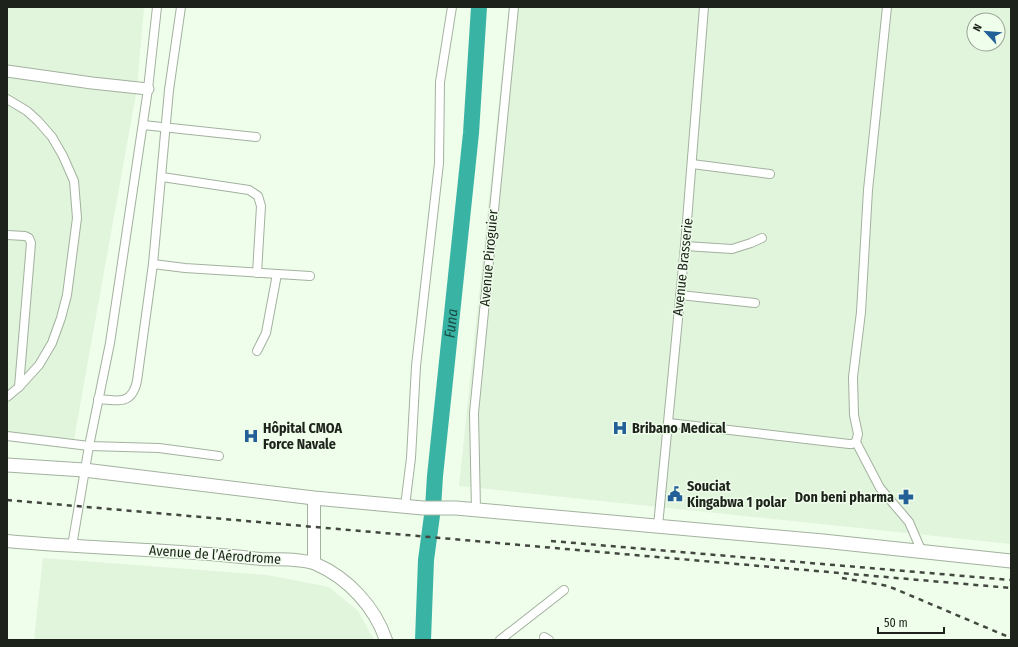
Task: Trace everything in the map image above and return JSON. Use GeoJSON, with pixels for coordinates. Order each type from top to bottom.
{"type":"FeatureCollection","features":[{"type":"Feature","properties":{"kind":"main road"},"geometry":{"type":"LineString","coordinates":[[7,465],[84,470],[314,498],[423,508],[456,508],[658,526],[823,541],[1011,561]]}},
{"type":"Feature","properties":{"kind":"main road"},"geometry":{"type":"LineString","coordinates":[[314,498],[314,563]]}},
{"type":"Feature","properties":{"kind":"main road","name":"Avenue de l’Aérodrome"},"geometry":{"type":"LineString","coordinates":[[7,541],[236,556],[314,563],[328,571],[359,595],[374,615],[386,640]]}},
{"type":"Feature","properties":{"kind":"street"},"geometry":{"type":"LineString","coordinates":[[72,546],[84,470],[110,343],[143,125],[157,7]]}},
{"type":"Feature","properties":{"kind":"street"},"geometry":{"type":"LineString","coordinates":[[98,399],[121,401],[129,397],[134,391],[137,381],[153,264],[170,90],[181,7]]}},
{"type":"Feature","properties":{"kind":"street"},"geometry":{"type":"LineString","coordinates":[[405,506],[411,458],[416,366],[439,162],[440,82],[452,7]]}},
{"type":"Feature","properties":{"kind":"street","name":"Avenue Piroguier"},"geometry":{"type":"LineString","coordinates":[[476,510],[474,413],[514,7]]}},
{"type":"Feature","properties":{"kind":"street","name":"Avenue Brasserie"},"geometry":{"type":"LineString","coordinates":[[658,526],[686,246],[704,7]]}},
{"type":"Feature","properties":{"kind":"street"},"geometry":{"type":"LineString","coordinates":[[887,7],[868,190],[861,312],[853,377],[854,415],[858,434],[856,442],[880,488],[909,522],[922,552]]}},
{"type":"Feature","properties":{"kind":"street"},"geometry":{"type":"LineString","coordinates":[[7,71],[148,89]]}},
{"type":"Feature","properties":{"kind":"street"},"geometry":{"type":"LineString","coordinates":[[7,99],[28,111],[52,137],[64,156],[74,181],[77,218],[67,295],[52,343],[39,365],[19,387],[7,397]]}},
{"type":"Feature","properties":{"kind":"street"},"geometry":{"type":"LineString","coordinates":[[143,125],[256,137]]}},
{"type":"Feature","properties":{"kind":"street"},"geometry":{"type":"LineString","coordinates":[[692,164],[770,174]]}},
{"type":"Feature","properties":{"kind":"street"},"geometry":{"type":"LineString","coordinates":[[162,177],[249,190],[258,196],[261,206],[257,273]]}},
{"type":"Feature","properties":{"kind":"street"},"geometry":{"type":"LineString","coordinates":[[7,235],[25,236],[29,238],[31,243],[19,387]]}},
{"type":"Feature","properties":{"kind":"street"},"geometry":{"type":"LineString","coordinates":[[686,246],[732,249],[762,238]]}},
{"type":"Feature","properties":{"kind":"street"},"geometry":{"type":"LineString","coordinates":[[153,264],[185,268],[310,276]]}},
{"type":"Feature","properties":{"kind":"street"},"geometry":{"type":"LineString","coordinates":[[257,351],[266,334],[277,274]]}},
{"type":"Feature","properties":{"kind":"street"},"geometry":{"type":"LineString","coordinates":[[680,295],[755,303]]}},
{"type":"Feature","properties":{"kind":"street"},"geometry":{"type":"LineString","coordinates":[[669,423],[850,444],[856,442]]}},
{"type":"Feature","properties":{"kind":"street"},"geometry":{"type":"LineString","coordinates":[[7,436],[89,446],[159,448],[218,456]]}},
{"type":"Feature","properties":{"kind":"street"},"geometry":{"type":"LineString","coordinates":[[500,640],[564,590]]}},
{"type":"Feature","properties":{"kind":"shaded area"},"geometry":{"type":"Polygon","coordinates":[[[7,7],[144,7],[137,88],[74,439],[7,434],[7,7]]]}},
{"type":"Feature","properties":{"kind":"shaded area"},"geometry":{"type":"Polygon","coordinates":[[[509,7],[1011,7],[1011,544],[459,486],[509,7]]]}},
{"type":"Feature","properties":{"kind":"shaded area"},"geometry":{"type":"Polygon","coordinates":[[[43,558],[267,575],[329,587],[358,611],[374,640],[34,640],[43,558]]]}},
{"type":"Feature","properties":{"kind":"waterway","name":"Funa"},"geometry":{"type":"LineString","coordinates":[[423,640],[426,560],[433,508],[435,476],[471,133],[479,7]]}},
{"type":"Feature","properties":{"kind":"railway"},"geometry":{"type":"LineString","coordinates":[[7,500],[1011,588]]}},
{"type":"Feature","properties":{"kind":"railway"},"geometry":{"type":"LineString","coordinates":[[551,541],[1011,580]]}},
{"type":"Feature","properties":{"kind":"railway"},"geometry":{"type":"LineString","coordinates":[[842,578],[888,586],[1011,638]]}},
{"type":"Feature","properties":{"kind":"place","name":"Bribano Medical"},"geometry":{"type":"Point","coordinates":[620,428]}},
{"type":"Feature","properties":{"kind":"place","name":"Hôpital CMOA Force Navale"},"geometry":{"type":"Point","coordinates":[251,436]}},
{"type":"Feature","properties":{"kind":"place","name":"Souciat Kingabwa 1 polar"},"geometry":{"type":"Point","coordinates":[675,494]}},
{"type":"Feature","properties":{"kind":"place","name":"Don beni pharma"},"geometry":{"type":"Point","coordinates":[906,497]}}]}
